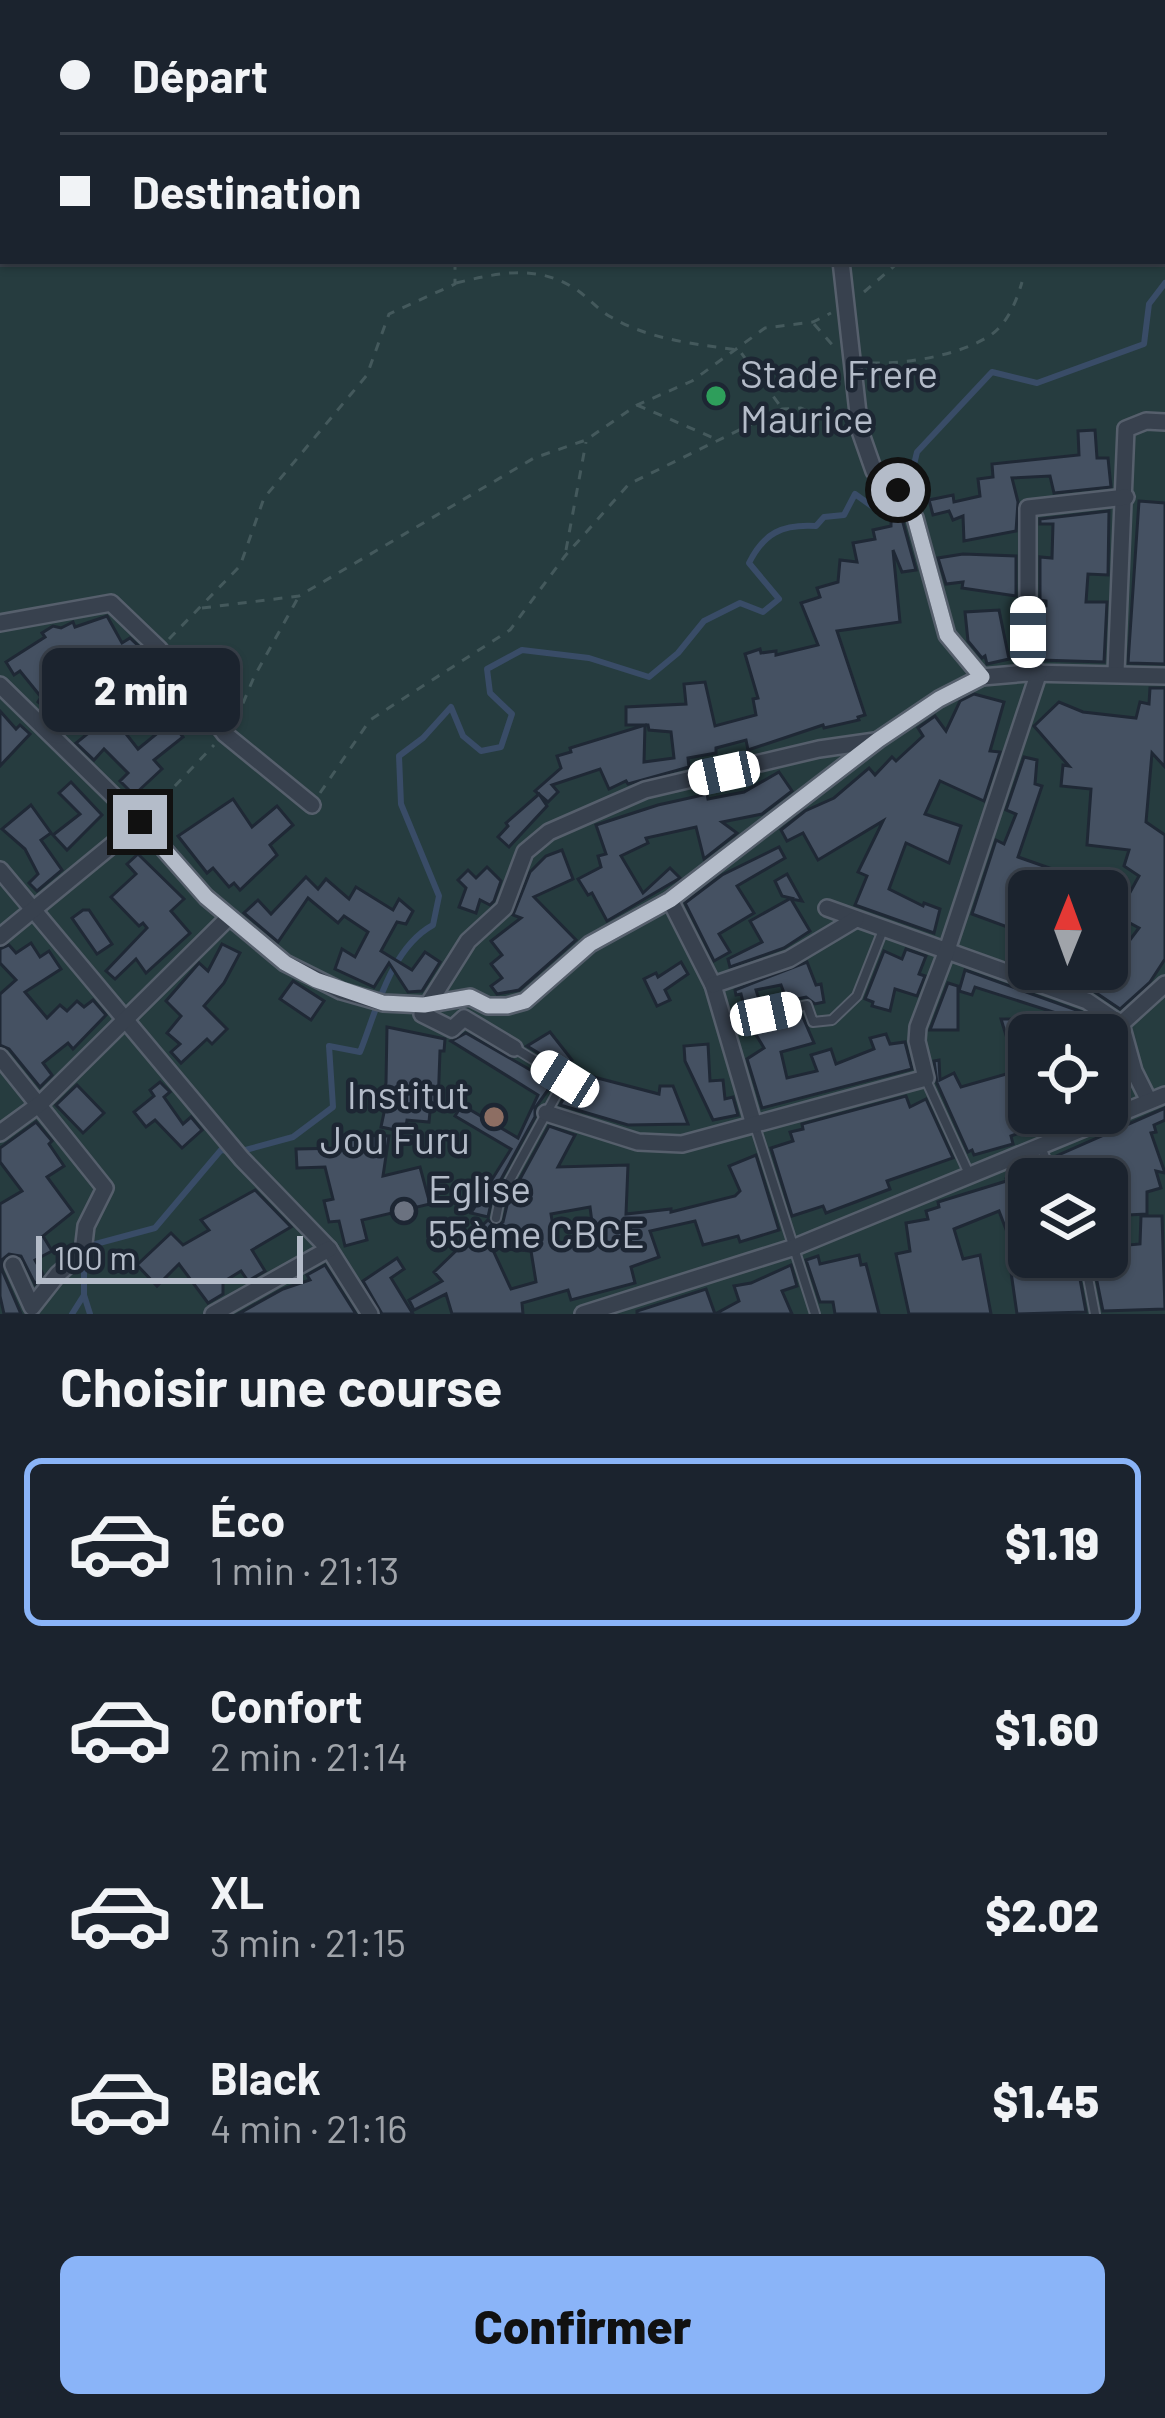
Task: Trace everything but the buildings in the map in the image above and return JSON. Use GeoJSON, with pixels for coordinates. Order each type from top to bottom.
{"type":"FeatureCollection","features":[{"type":"Feature","properties":{"kind":"street"},"geometry":{"type":"LineString","coordinates":[[841,264],[860,431],[874,471],[902,496],[915,518],[947,635],[982,677]]}},
{"type":"Feature","properties":{"kind":"street"},"geometry":{"type":"LineString","coordinates":[[1116,672],[1126,429],[1145,421],[1165,422]]}},
{"type":"Feature","properties":{"kind":"street"},"geometry":{"type":"LineString","coordinates":[[546,1112],[638,1142],[704,1141],[926,1078],[918,1027],[946,953],[1033,672],[1028,508],[1126,497]]}},
{"type":"Feature","properties":{"kind":"street"},"geometry":{"type":"LineString","coordinates":[[0,623],[111,603],[159,649],[225,734],[312,805]]}},
{"type":"Feature","properties":{"kind":"street"},"geometry":{"type":"LineString","coordinates":[[0,685],[140,822],[229,918],[285,963],[316,980],[383,1003],[424,1005],[470,997],[488,1006],[525,1001],[590,944],[670,900],[878,740],[982,677],[1033,672],[1165,676]]}},
{"type":"Feature","properties":{"kind":"street"},"geometry":{"type":"LineString","coordinates":[[514,1048],[464,1018],[452,1029],[422,1014],[468,941],[504,908],[525,852],[549,832],[645,790],[878,740]]}},
{"type":"Feature","properties":{"kind":"street"},"geometry":{"type":"LineString","coordinates":[[0,937],[140,822]]}},
{"type":"Feature","properties":{"kind":"street"},"geometry":{"type":"LineString","coordinates":[[0,870],[242,1159],[329,1249],[370,1314]]}},
{"type":"Feature","properties":{"kind":"street"},"geometry":{"type":"LineString","coordinates":[[670,900],[713,985],[754,1125]]}},
{"type":"Feature","properties":{"kind":"street"},"geometry":{"type":"LineString","coordinates":[[827,908],[1087,1001],[1106,1014]]}},
{"type":"Feature","properties":{"kind":"street"},"geometry":{"type":"LineString","coordinates":[[0,1132],[41,1103],[229,918]]}},
{"type":"Feature","properties":{"kind":"street"},"geometry":{"type":"LineString","coordinates":[[713,985],[789,959],[856,919]]}},
{"type":"Feature","properties":{"kind":"street"},"geometry":{"type":"LineString","coordinates":[[1128,1017],[1165,983]]}},
{"type":"Feature","properties":{"kind":"street"},"geometry":{"type":"LineString","coordinates":[[583,1314],[795,1247],[1157,1098],[1134,1071],[1128,1051]]}},
{"type":"Feature","properties":{"kind":"street"},"geometry":{"type":"LineString","coordinates":[[0,1057],[105,1188],[86,1226],[83,1252],[58,1274],[34,1310]]}},
{"type":"Feature","properties":{"kind":"street"},"geometry":{"type":"LineString","coordinates":[[213,1314],[329,1249]]}},
{"type":"Feature","properties":{"kind":"street"},"geometry":{"type":"LineString","coordinates":[[13,1265],[34,1310]]}},
{"type":"Feature","properties":{"kind":"lane"},"geometry":{"type":"LineString","coordinates":[[726,1022],[807,1005],[813,1022],[832,1020],[856,996],[883,930]]}},
{"type":"Feature","properties":{"kind":"lane"},"geometry":{"type":"LineString","coordinates":[[496,1218],[500,1198],[565,1079],[514,1048]]}},
{"type":"Feature","properties":{"kind":"lane"},"geometry":{"type":"LineString","coordinates":[[926,1078],[971,1177]]}},
{"type":"Feature","properties":{"kind":"lane"},"geometry":{"type":"LineString","coordinates":[[754,1125],[815,1314]]}},
{"type":"Feature","properties":{"kind":"lane"},"geometry":{"type":"LineString","coordinates":[[1041,1147],[1045,1158]]}},
{"type":"Feature","properties":{"kind":"lane"},"geometry":{"type":"LineString","coordinates":[[1088,1278],[1095,1314]]}},
{"type":"Feature","properties":{"kind":"path"},"geometry":{"type":"LineString","coordinates":[[455,264],[455,284]]}},
{"type":"Feature","properties":{"kind":"path"},"geometry":{"type":"LineString","coordinates":[[202,608],[299,596],[534,458],[586,440],[637,405],[692,381],[765,328],[813,322],[847,305],[896,264]]}},
{"type":"Feature","properties":{"kind":"path"},"geometry":{"type":"LineString","coordinates":[[55,739],[159,649],[240,566],[264,499],[367,375],[389,314],[455,284],[499,273],[542,272],[575,289],[612,318],[683,342],[740,350],[782,409]]}},
{"type":"Feature","properties":{"kind":"path"},"geometry":{"type":"LineString","coordinates":[[813,322],[829,344],[875,364],[935,356],[988,338],[1013,309],[1022,282]]}},
{"type":"Feature","properties":{"kind":"path"},"geometry":{"type":"LineString","coordinates":[[637,405],[717,440]]}},
{"type":"Feature","properties":{"kind":"path"},"geometry":{"type":"LineString","coordinates":[[312,805],[370,719],[510,630],[565,556],[629,484],[782,409],[802,408],[829,423],[860,431]]}},
{"type":"Feature","properties":{"kind":"path"},"geometry":{"type":"LineString","coordinates":[[565,556],[586,440]]}},
{"type":"Feature","properties":{"kind":"green space"},"geometry":{"type":"Polygon","coordinates":[[[0,264],[1165,264],[1165,1314],[0,1314],[0,264]]]}},
{"type":"Feature","properties":{"kind":"waterway"},"geometry":{"type":"LineString","coordinates":[[242,1151],[293,1137],[333,1107],[329,1046],[360,1052],[396,964],[406,948],[433,925],[439,896],[401,804],[399,756],[451,707],[463,736],[481,751],[501,747],[512,714],[490,693],[487,669],[522,650],[589,658],[649,677],[678,653],[704,621],[740,603],[763,612],[779,599],[749,563],[768,538],[784,529],[816,526],[824,517],[844,515],[855,494],[873,507],[893,497],[911,477],[917,452],[992,372],[1037,383],[1144,344],[1149,304],[1165,283]]}},
{"type":"Feature","properties":{"kind":"waterway"},"geometry":{"type":"LineString","coordinates":[[88,1246],[155,1228],[221,1150],[229,1151]]}},
{"type":"Feature","properties":{"kind":"waterway"},"geometry":{"type":"LineString","coordinates":[[72,1314],[84,1295],[84,1257]]}},
{"type":"Feature","properties":{"kind":"waterway"},"geometry":{"type":"LineString","coordinates":[[84,1295],[90,1314]]}},
{"type":"Feature","properties":{"kind":"place","name":"Stade Frere Maurice"},"geometry":{"type":"Point","coordinates":[716,396]}},
{"type":"Feature","properties":{"kind":"place","name":"Institut Jou Furu"},"geometry":{"type":"Point","coordinates":[494,1117]}},
{"type":"Feature","properties":{"kind":"place","name":"Eglise 55ème CBCE"},"geometry":{"type":"Point","coordinates":[404,1211]}},
{"type":"Feature","properties":{"kind":"route"},"geometry":{"type":"LineString","coordinates":[[140,822],[229,918],[285,963],[316,980],[383,1003],[410,1006],[470,997],[488,1006],[525,1001],[590,944],[670,900],[878,740],[982,677],[947,635],[915,518],[898,490]]}}]}
